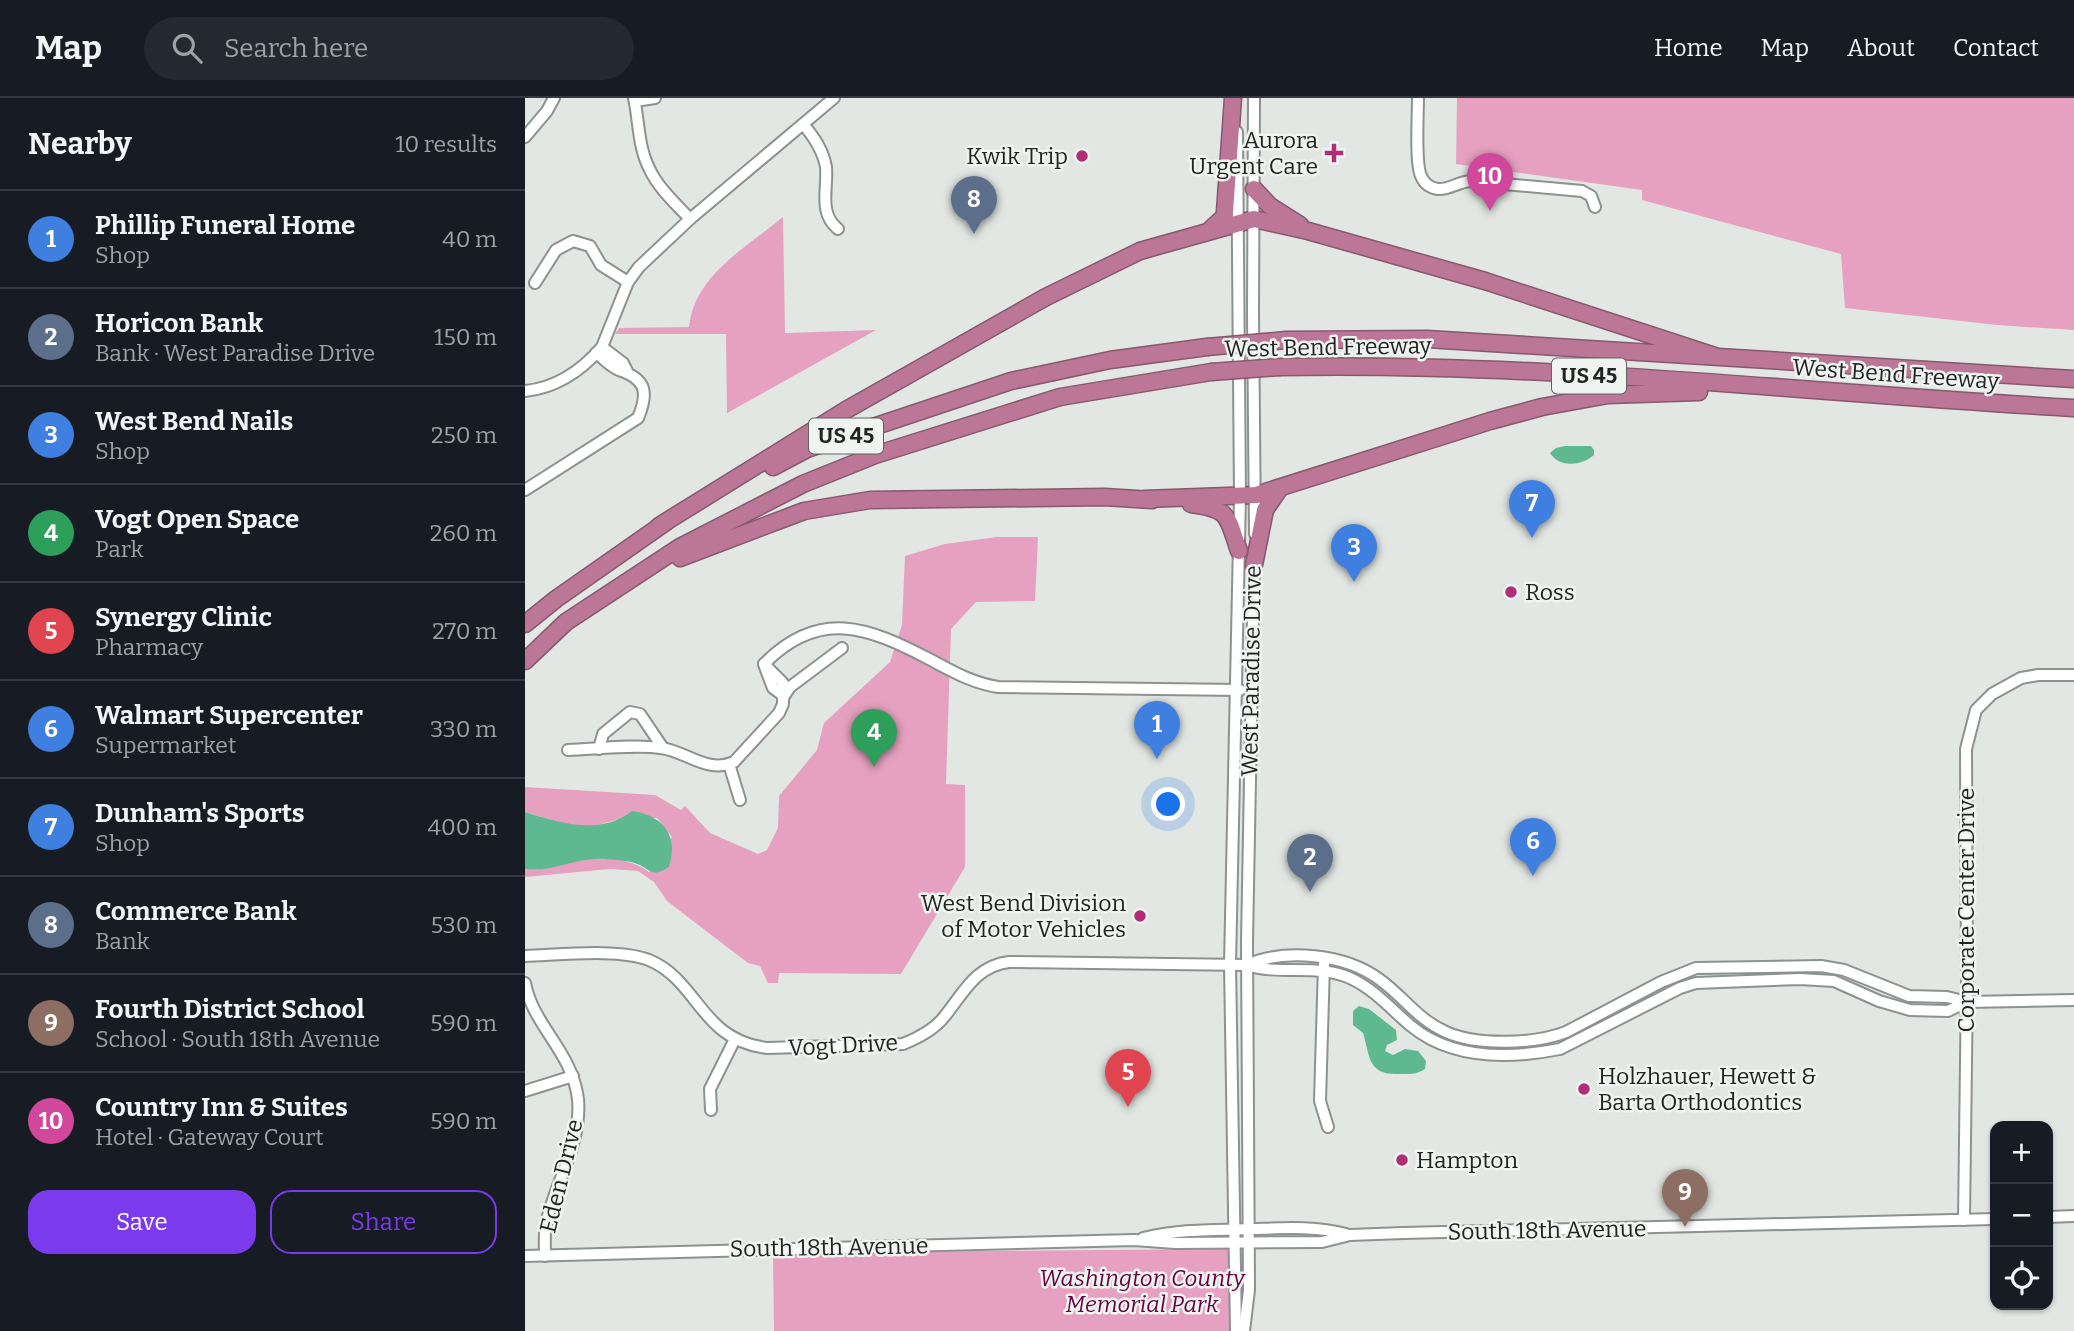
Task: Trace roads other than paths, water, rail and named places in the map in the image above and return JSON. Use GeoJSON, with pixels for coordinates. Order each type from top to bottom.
{"type":"FeatureCollection","features":[{"type":"Feature","properties":{"kind":"highway"},"geometry":{"type":"LineString","coordinates":[[1207,232],[1219,223],[1225,212],[1235,98]]}},
{"type":"Feature","properties":{"kind":"highway"},"geometry":{"type":"LineString","coordinates":[[1254,189],[1271,206],[1308,231]]}},
{"type":"Feature","properties":{"kind":"highway"},"geometry":{"type":"LineString","coordinates":[[659,526],[846,410],[1046,297],[1140,251],[1246,221],[1308,231],[1485,281],[1715,356]]}},
{"type":"Feature","properties":{"kind":"highway","name":"West Bend Freeway"},"geometry":{"type":"LineString","coordinates":[[525,624],[659,526],[807,449],[1011,381],[1111,360],[1286,340],[1427,339],[2074,379]]}},
{"type":"Feature","properties":{"kind":"highway","name":"West Bend Freeway"},"geometry":{"type":"LineString","coordinates":[[525,660],[566,622],[680,547],[803,484],[875,455],[1060,397],[1211,372],[1353,366],[1543,373],[2074,408]]}},
{"type":"Feature","properties":{"kind":"highway"},"geometry":{"type":"LineString","coordinates":[[630,581],[689,553],[804,511],[870,500],[1248,496],[1490,421],[1588,397],[1693,392],[1897,398]]}},
{"type":"Feature","properties":{"kind":"highway"},"geometry":{"type":"LineString","coordinates":[[1254,565],[1265,510],[1280,488]]}},
{"type":"Feature","properties":{"kind":"highway"},"geometry":{"type":"LineString","coordinates":[[1144,499],[1218,510],[1228,519],[1239,551]]}},
{"type":"Feature","properties":{"kind":"street"},"geometry":{"type":"LineString","coordinates":[[525,137],[547,111],[554,98]]}},
{"type":"Feature","properties":{"kind":"street"},"geometry":{"type":"LineString","coordinates":[[655,98],[635,100],[642,150],[649,169],[660,186],[690,219]]}},
{"type":"Feature","properties":{"kind":"street"},"geometry":{"type":"LineString","coordinates":[[525,391],[542,389],[560,381],[576,371],[599,350],[628,282],[639,267],[690,219],[834,98]]}},
{"type":"Feature","properties":{"kind":"street","name":"West Paradise Drive"},"geometry":{"type":"LineString","coordinates":[[1235,98],[1253,311],[1248,496],[1239,551],[1230,964],[1236,1331]]}},
{"type":"Feature","properties":{"kind":"street","name":"West Paradise Drive"},"geometry":{"type":"LineString","coordinates":[[1244,1331],[1249,1290],[1247,965],[1254,565],[1248,496],[1246,221],[1254,189],[1254,98]]}},
{"type":"Feature","properties":{"kind":"street"},"geometry":{"type":"LineString","coordinates":[[1418,98],[1420,176],[1428,186],[1449,188],[1459,182],[1469,181],[1582,191],[1591,196],[1595,207]]}},
{"type":"Feature","properties":{"kind":"street"},"geometry":{"type":"LineString","coordinates":[[803,124],[823,153],[827,215],[838,229]]}},
{"type":"Feature","properties":{"kind":"street"},"geometry":{"type":"LineString","coordinates":[[535,283],[556,250],[573,241],[590,246],[601,265],[628,282]]}},
{"type":"Feature","properties":{"kind":"street"},"geometry":{"type":"LineString","coordinates":[[526,486],[638,418],[645,399],[644,389],[638,380],[627,371],[618,370],[599,350]]}},
{"type":"Feature","properties":{"kind":"street"},"geometry":{"type":"LineString","coordinates":[[784,696],[773,688],[764,664],[776,651],[802,636],[818,631],[847,628],[864,630],[892,641],[971,681],[988,686],[1250,691]]}},
{"type":"Feature","properties":{"kind":"street"},"geometry":{"type":"LineString","coordinates":[[568,750],[663,747],[708,764],[729,764],[779,713],[790,687],[842,648]]}},
{"type":"Feature","properties":{"kind":"street","name":"Corporate Center Drive"},"geometry":{"type":"LineString","coordinates":[[1964,1220],[1966,750],[1976,710],[1991,694],[2021,678],[2074,675]]}},
{"type":"Feature","properties":{"kind":"street"},"geometry":{"type":"LineString","coordinates":[[599,749],[603,734],[630,712],[636,711],[641,714],[663,747]]}},
{"type":"Feature","properties":{"kind":"street"},"geometry":{"type":"LineString","coordinates":[[729,764],[740,800]]}},
{"type":"Feature","properties":{"kind":"street","name":"Vogt Drive"},"geometry":{"type":"LineString","coordinates":[[525,956],[612,954],[632,955],[650,961],[682,985],[719,1028],[735,1039],[767,1048],[903,1044],[917,1039],[943,1019],[975,977],[992,966],[1003,963],[1247,965]]}},
{"type":"Feature","properties":{"kind":"street"},"geometry":{"type":"LineString","coordinates":[[1247,965],[1265,957],[1325,958],[1351,964],[1381,980],[1422,1018],[1445,1032],[1471,1040],[1538,1040],[1552,1037],[1661,982],[1696,968],[1821,965],[1844,970],[1909,996],[1947,997],[1967,1002],[2074,1000]]}},
{"type":"Feature","properties":{"kind":"street"},"geometry":{"type":"LineString","coordinates":[[1325,958],[1322,970],[1320,1101],[1328,1127]]}},
{"type":"Feature","properties":{"kind":"street"},"geometry":{"type":"LineString","coordinates":[[1247,965],[1265,971],[1322,970],[1353,979],[1374,992],[1428,1038],[1445,1047],[1471,1054],[1540,1053],[1560,1049],[1680,988],[1696,983],[1800,979],[1834,981],[1879,1001],[1910,1010],[1948,1011],[1967,1002]]}},
{"type":"Feature","properties":{"kind":"street","name":"Eden Drive"},"geometry":{"type":"LineString","coordinates":[[525,983],[532,1005],[565,1057],[573,1076],[579,1118],[574,1143],[546,1224],[545,1256]]}},
{"type":"Feature","properties":{"kind":"street"},"geometry":{"type":"LineString","coordinates":[[711,1110],[710,1089],[735,1039]]}},
{"type":"Feature","properties":{"kind":"street"},"geometry":{"type":"LineString","coordinates":[[525,1091],[573,1076]]}},
{"type":"Feature","properties":{"kind":"street"},"geometry":{"type":"LineString","coordinates":[[2053,1217],[2074,1216]]}},
{"type":"Feature","properties":{"kind":"street","name":"South 18th Avenue"},"geometry":{"type":"LineString","coordinates":[[525,1256],[1134,1240],[1175,1243],[1322,1242],[1350,1235],[1990,1219]]}},
{"type":"Feature","properties":{"kind":"street","name":"South 18th Avenue"},"geometry":{"type":"LineString","coordinates":[[1134,1240],[1175,1230],[1321,1228],[1350,1235]]}},
{"type":"Feature","properties":{"kind":"place","name":"Aurora Urgent Care"},"geometry":{"type":"Point","coordinates":[1334,153]}},
{"type":"Feature","properties":{"kind":"place","name":"Kwik Trip"},"geometry":{"type":"Point","coordinates":[1082,156]}},
{"type":"Feature","properties":{"kind":"place","name":"Country Inn & Suites"},"geometry":{"type":"Point","coordinates":[1490,211]}},
{"type":"Feature","properties":{"kind":"place","name":"Commerce Bank"},"geometry":{"type":"Point","coordinates":[974,234]}},
{"type":"Feature","properties":{"kind":"place","name":"Dunham's Sports"},"geometry":{"type":"Point","coordinates":[1532,538]}},
{"type":"Feature","properties":{"kind":"place","name":"West Bend Nails"},"geometry":{"type":"Point","coordinates":[1354,582]}},
{"type":"Feature","properties":{"kind":"place","name":"Ross"},"geometry":{"type":"Point","coordinates":[1511,592]}},
{"type":"Feature","properties":{"kind":"place","name":"Phillip Funeral Home"},"geometry":{"type":"Point","coordinates":[1157,759]}},
{"type":"Feature","properties":{"kind":"place","name":"Vogt Open Space"},"geometry":{"type":"Point","coordinates":[874,767]}},
{"type":"Feature","properties":{"kind":"place","name":"Walmart Supercenter"},"geometry":{"type":"Point","coordinates":[1533,876]}},
{"type":"Feature","properties":{"kind":"place","name":"Horicon Bank"},"geometry":{"type":"Point","coordinates":[1310,892]}},
{"type":"Feature","properties":{"kind":"place","name":"West Bend Division of Motor Vehicles"},"geometry":{"type":"Point","coordinates":[1140,916]}},
{"type":"Feature","properties":{"kind":"place","name":"Holzhauer, Hewett & Barta Orthodontics"},"geometry":{"type":"Point","coordinates":[1584,1089]}},
{"type":"Feature","properties":{"kind":"place","name":"Synergy Clinic"},"geometry":{"type":"Point","coordinates":[1128,1107]}},
{"type":"Feature","properties":{"kind":"place","name":"Hampton"},"geometry":{"type":"Point","coordinates":[1402,1160]}},
{"type":"Feature","properties":{"kind":"place","name":"Fourth District School"},"geometry":{"type":"Point","coordinates":[1685,1227]}},
{"type":"Feature","properties":{"kind":"park label","name":"Washington County Memorial Park"},"geometry":{"type":"Point","coordinates":[1142,1291]}}]}
